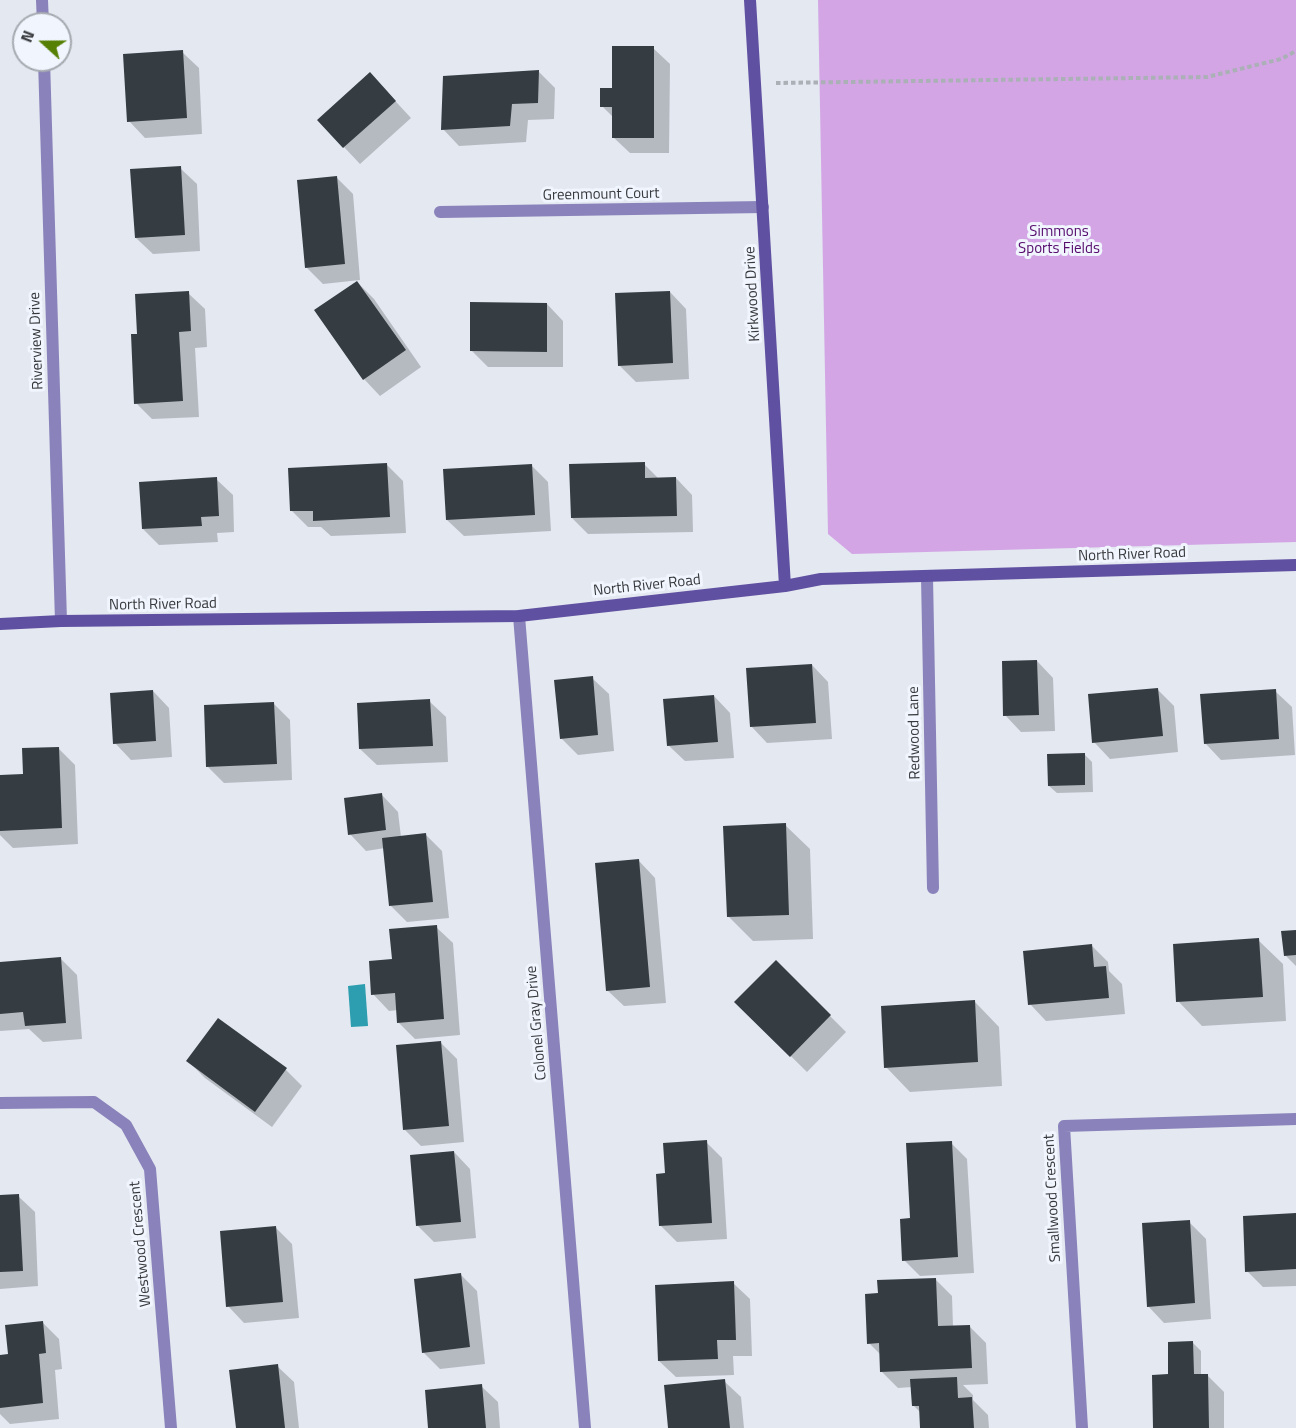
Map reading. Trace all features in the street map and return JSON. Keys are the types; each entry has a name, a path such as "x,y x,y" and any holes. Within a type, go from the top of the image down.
{"main road":[{"name":"Kirkwood Drive","path":"750,0 785,586"},
{"name":"North River Road","path":"0,624 60,621 519,616 785,586 821,579 1296,565"}],"street":[{"name":"Riverview Drive","path":"44,72 60,621"},
{"name":"Greenmount Court","path":"440,212 763,207"},
{"name":"Redwood Lane","path":"927,577 933,888"},
{"name":"Colonel Gray Drive","path":"519,616 585,1428"},
{"name":"Westwood Crescent","path":"0,1103 94,1102 126,1125 150,1169 171,1428"},
{"name":"Smallwood Crescent","path":"1082,1428 1064,1126 1296,1119"}],"path":[{"path":"755,84 1206,77 1281,59 1296,51"}],"green space":[{"name":"Simmons Sports Fields","path":"818,0 1296,0 1296,542 852,554 828,534"}],"water":[{"path":"365,984 368,1026 351,1027 348,986"}],"building":[{"path":"612,46 654,46 654,138 612,138 612,107 600,107 600,88 612,88"},
{"path":"183,50 187,118 127,122 123,54"},
{"path":"539,70 538,103 512,104 510,126 441,130 443,76"},
{"path":"370,72 396,101 343,148 317,120"},
{"path":"181,166 185,235 135,238 130,169"},
{"path":"337,176 345,264 305,268 297,180"},
{"path":"357,281 406,350 363,380 314,310"},
{"path":"189,291 191,331 179,332 183,401 134,404 131,334 137,334 135,294"},
{"path":"670,291 673,363 618,366 615,293"},
{"path":"470,302 547,303 547,352 470,351"},
{"path":"645,462 645,478 676,477 677,516 571,518 569,464"},
{"path":"387,463 390,517 313,521 313,511 290,511 288,468"},
{"path":"532,464 535,515 446,520 443,469"},
{"path":"217,477 219,516 201,517 202,526 142,529 139,482"},
{"path":"1037,660 1039,715 1003,716 1002,661"},
{"path":"812,664 816,723 750,727 746,668"},
{"path":"593,676 598,735 560,739 554,680"},
{"path":"1158,688 1163,736 1092,743 1088,694"},
{"path":"1276,689 1279,739 1204,744 1200,694"},
{"path":"153,690 156,741 113,744 110,693"},
{"path":"714,695 718,742 667,746 663,699"},
{"path":"430,699 433,746 359,749 357,703"},
{"path":"274,702 277,764 206,767 204,705"},
{"path":"59,747 62,828 0,831 0,775 23,774 22,748"},
{"path":"1085,753 1085,785 1048,786 1047,754"},
{"path":"382,793 386,830 348,835 344,798"},
{"path":"786,823 789,915 727,917 723,826"},
{"path":"426,833 433,902 389,906 382,838"},
{"path":"639,859 650,987 606,991 595,863"},
{"path":"437,925 444,1019 397,1023 395,993 371,995 369,961 392,959 389,929"},
{"path":"1296,930 1296,955 1284,956 1281,931"},
{"path":"1259,938 1263,997 1176,1002 1173,944"},
{"path":"1092,944 1094,967 1106,966 1109,998 1028,1005 1023,951"},
{"path":"61,957 66,1023 25,1026 23,1012 0,1014 0,962"},
{"path":"776,960 831,1015 790,1057 734,1002"},
{"path":"975,1000 978,1062 884,1068 881,1006"},
{"path":"218,1018 287,1068 255,1112 186,1061"},
{"path":"441,1041 449,1126 403,1130 396,1045"},
{"path":"707,1140 712,1223 659,1226 656,1174 665,1173 663,1143"},
{"path":"952,1141 958,1257 902,1261 900,1219 910,1218 906,1143"},
{"path":"454,1151 461,1222 416,1226 410,1155"},
{"path":"19,1194 23,1271 0,1272 0,1195"},
{"path":"1296,1213 1296,1269 1245,1272 1243,1216"},
{"path":"1190,1220 1195,1303 1147,1307 1142,1223"},
{"path":"276,1226 283,1302 226,1307 220,1231"},
{"path":"461,1273 470,1347 422,1353 414,1279"},
{"path":"936,1278 938,1326 970,1325 972,1368 880,1372 879,1343 867,1344 865,1294 878,1293 877,1280"},
{"path":"734,1281 736,1340 717,1340 718,1359 658,1361 655,1285"},
{"path":"43,1321 46,1353 39,1354 43,1403 0,1408 0,1355 8,1354 5,1325"},
{"path":"1193,1341 1194,1374 1208,1374 1209,1428 1153,1428 1152,1375 1168,1374 1168,1342"},
{"path":"278,1364 285,1428 236,1428 229,1370"},
{"path":"957,1377 958,1398 972,1397 974,1428 920,1428 919,1406 912,1406 910,1379"},
{"path":"725,1379 730,1428 668,1428 664,1385"},
{"path":"482,1384 486,1428 428,1428 425,1390"}]}
